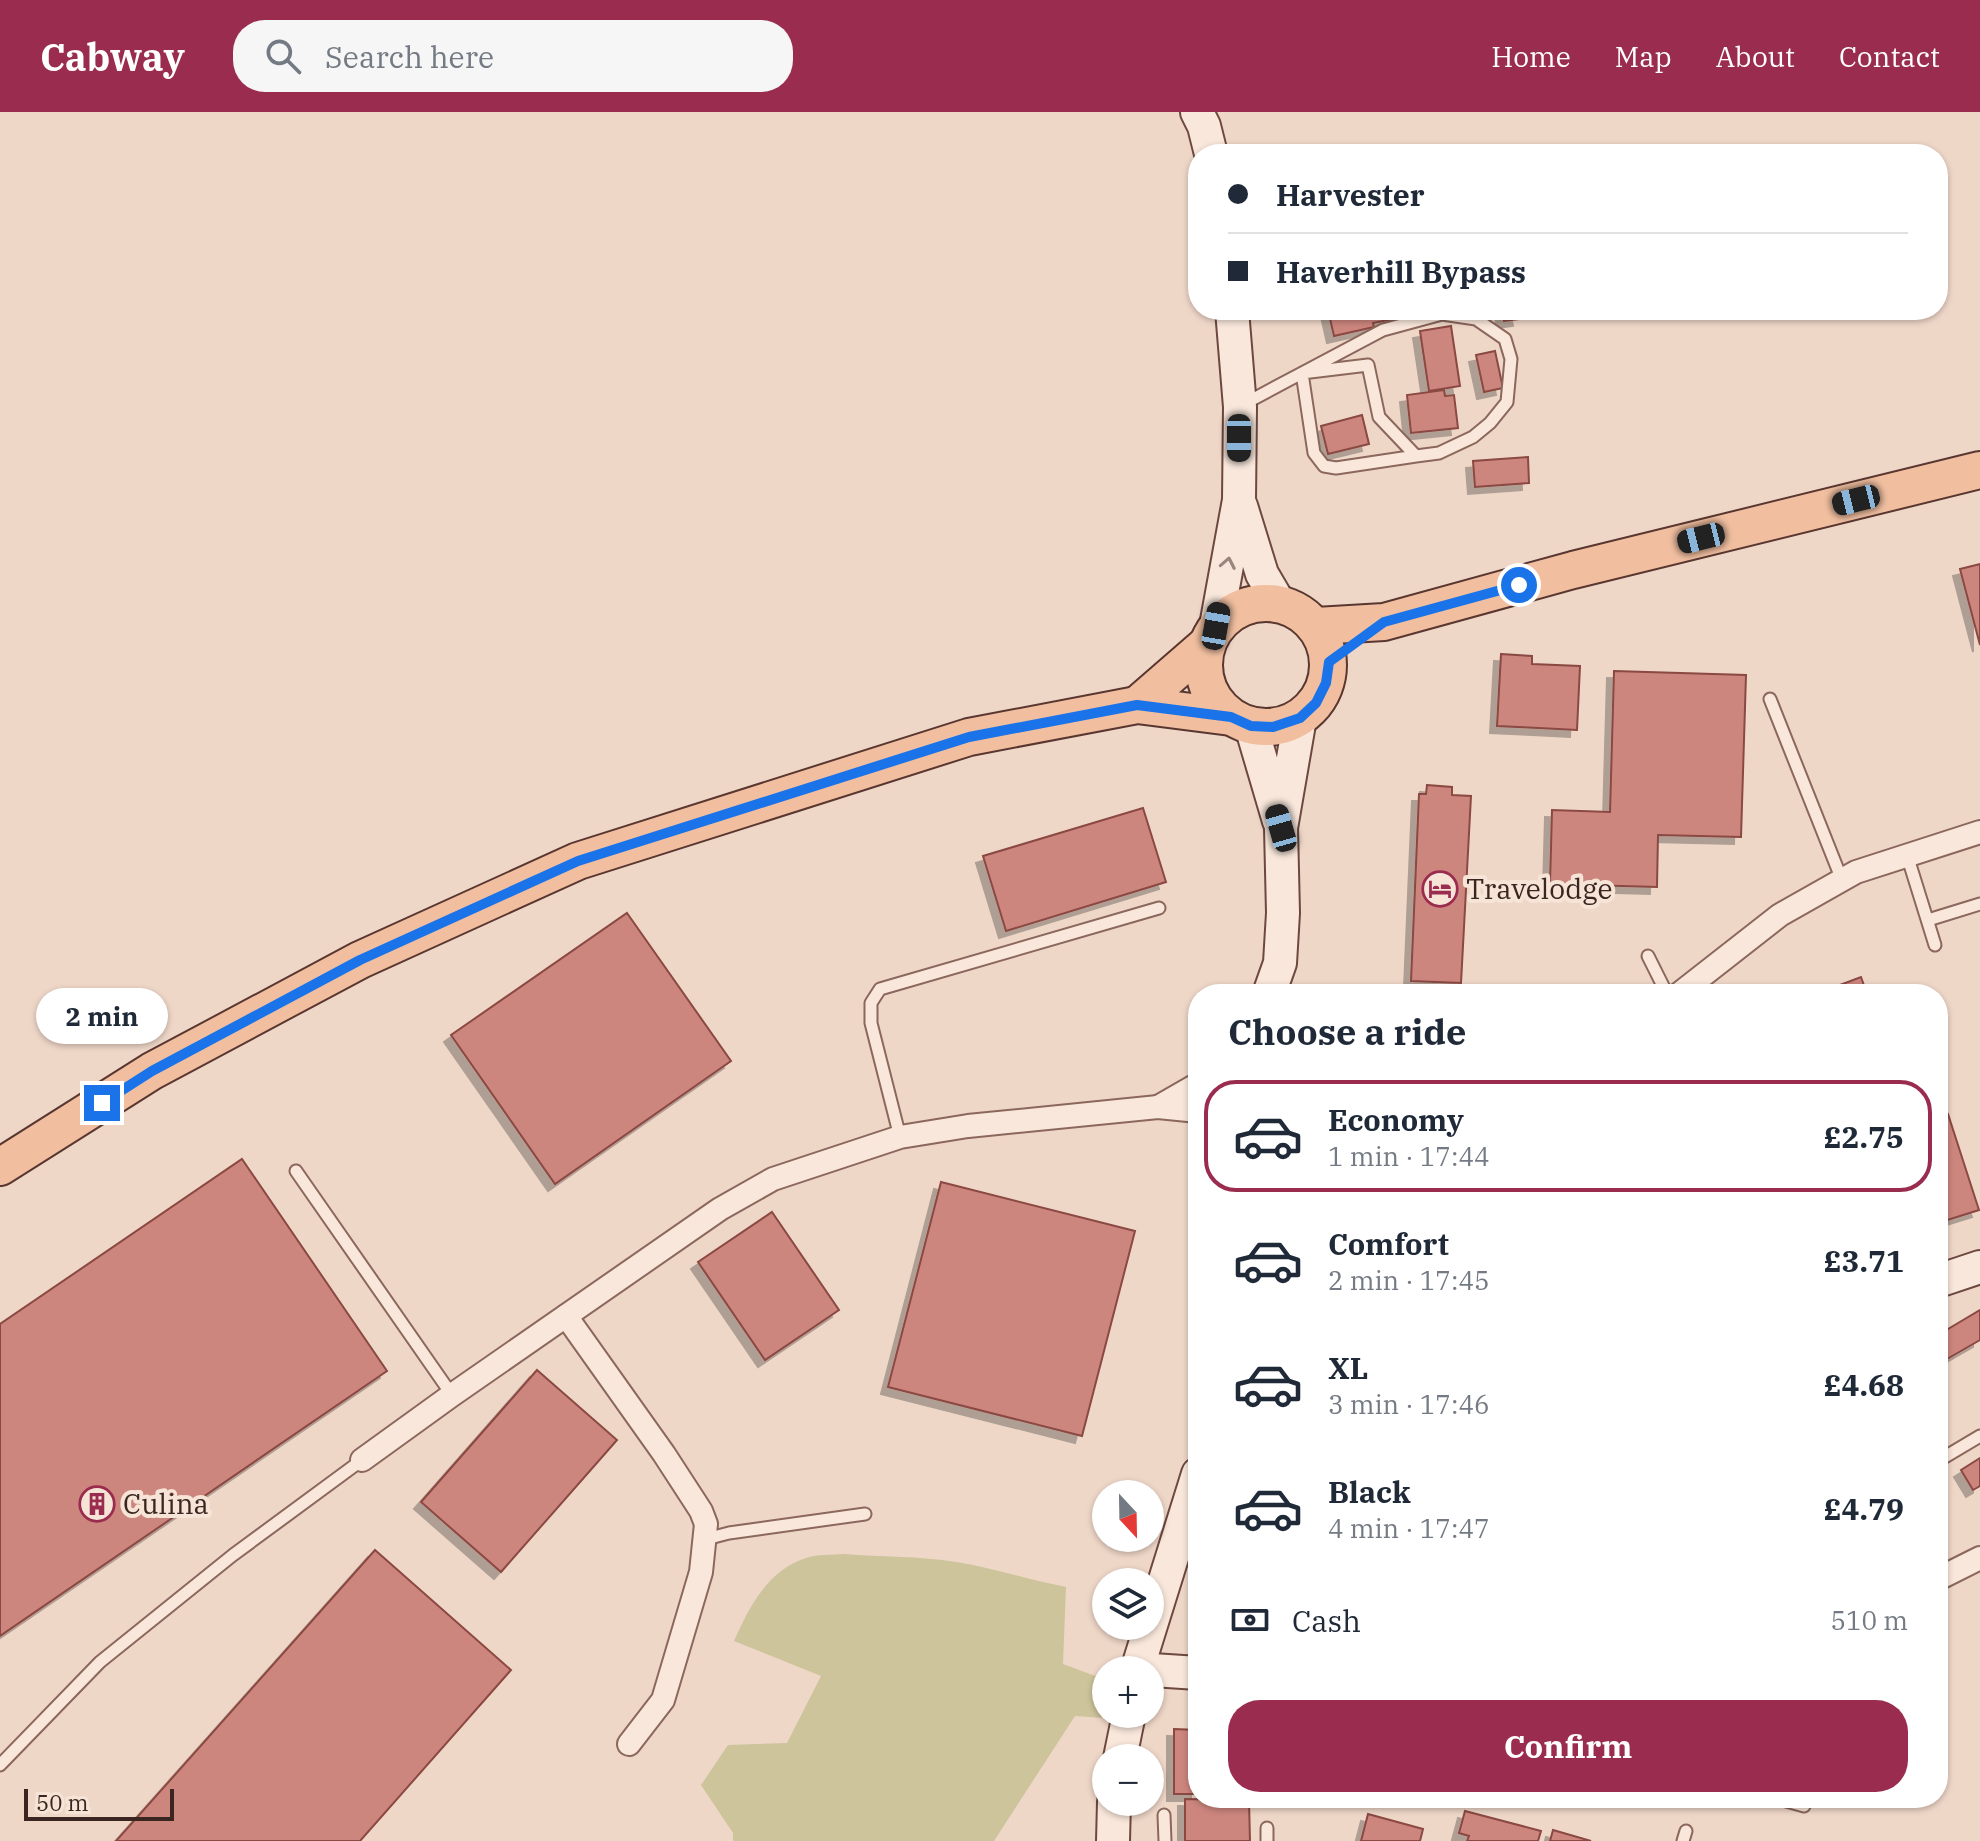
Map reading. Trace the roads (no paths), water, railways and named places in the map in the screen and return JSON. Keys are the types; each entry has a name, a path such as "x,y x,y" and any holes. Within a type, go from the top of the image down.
{"main road":[{"path":"1197,112 1208,144"},
{"path":"1233,320 1240,407 1239,500 1203,667 1207,688 1215,702 1241,722 1281,828"},
{"path":"1316,626 1384,622 1573,570 1980,470"},
{"path":"1239,500 1262,574 1279,603"},
{"path":"0,1167 152,1071 360,960 578,861 969,737 1137,705 1273,727 1300,718 1316,703 1326,683 1329,662 1324,640 1316,626 1299,611 1279,603 1257,602 1236,609 1137,705"},
{"path":"1329,662 1384,622"},
{"path":"1273,984 1280,963 1283,913 1281,828 1300,718"},
{"path":"1280,963 1285,984"},
{"path":"1948,1278 1980,1267"},
{"path":"1141,1656 1188,1506"},
{"path":"1164,1671 1188,1673"},
{"path":"1113,1841 1114,1816"}],"street":[{"path":"1692,984 1780,915 1856,872 1980,832"},
{"path":"1158,1107 1188,1090"},
{"path":"362,1460 720,1209 773,1179 900,1137 968,1126 1158,1107 1188,1110"},
{"path":"566,1316 664,1454 701,1511 706,1524 701,1572 663,1700 629,1744"},
{"path":"1948,1574 1980,1558"}],"lane":[{"path":"1240,407 1383,330 1420,320"},
{"path":"1302,373 1314,453 1324,466 1336,468 1439,453 1473,437 1490,423 1507,402 1511,359 1505,339 1477,320"},
{"path":"1302,373 1368,365 1379,417 1416,456"},
{"path":"1770,699 1842,880"},
{"path":"1907,855 1935,945"},
{"path":"1928,920 1980,904"},
{"path":"900,1137 871,1023 871,1003 880,989 1159,908"},
{"path":"1648,956 1662,984"},
{"path":"296,1171 452,1395"},
{"path":"1948,1455 1980,1436"},
{"path":"0,1765 100,1662 233,1555 362,1460"},
{"path":"706,1539 865,1514"},
{"path":"1164,1815 1165,1841"},
{"path":"1267,1828 1267,1841"}],"place":[{"name":"Travelodge","path":"1440,889"},
{"name":"Culina","path":"97,1504"}]}
